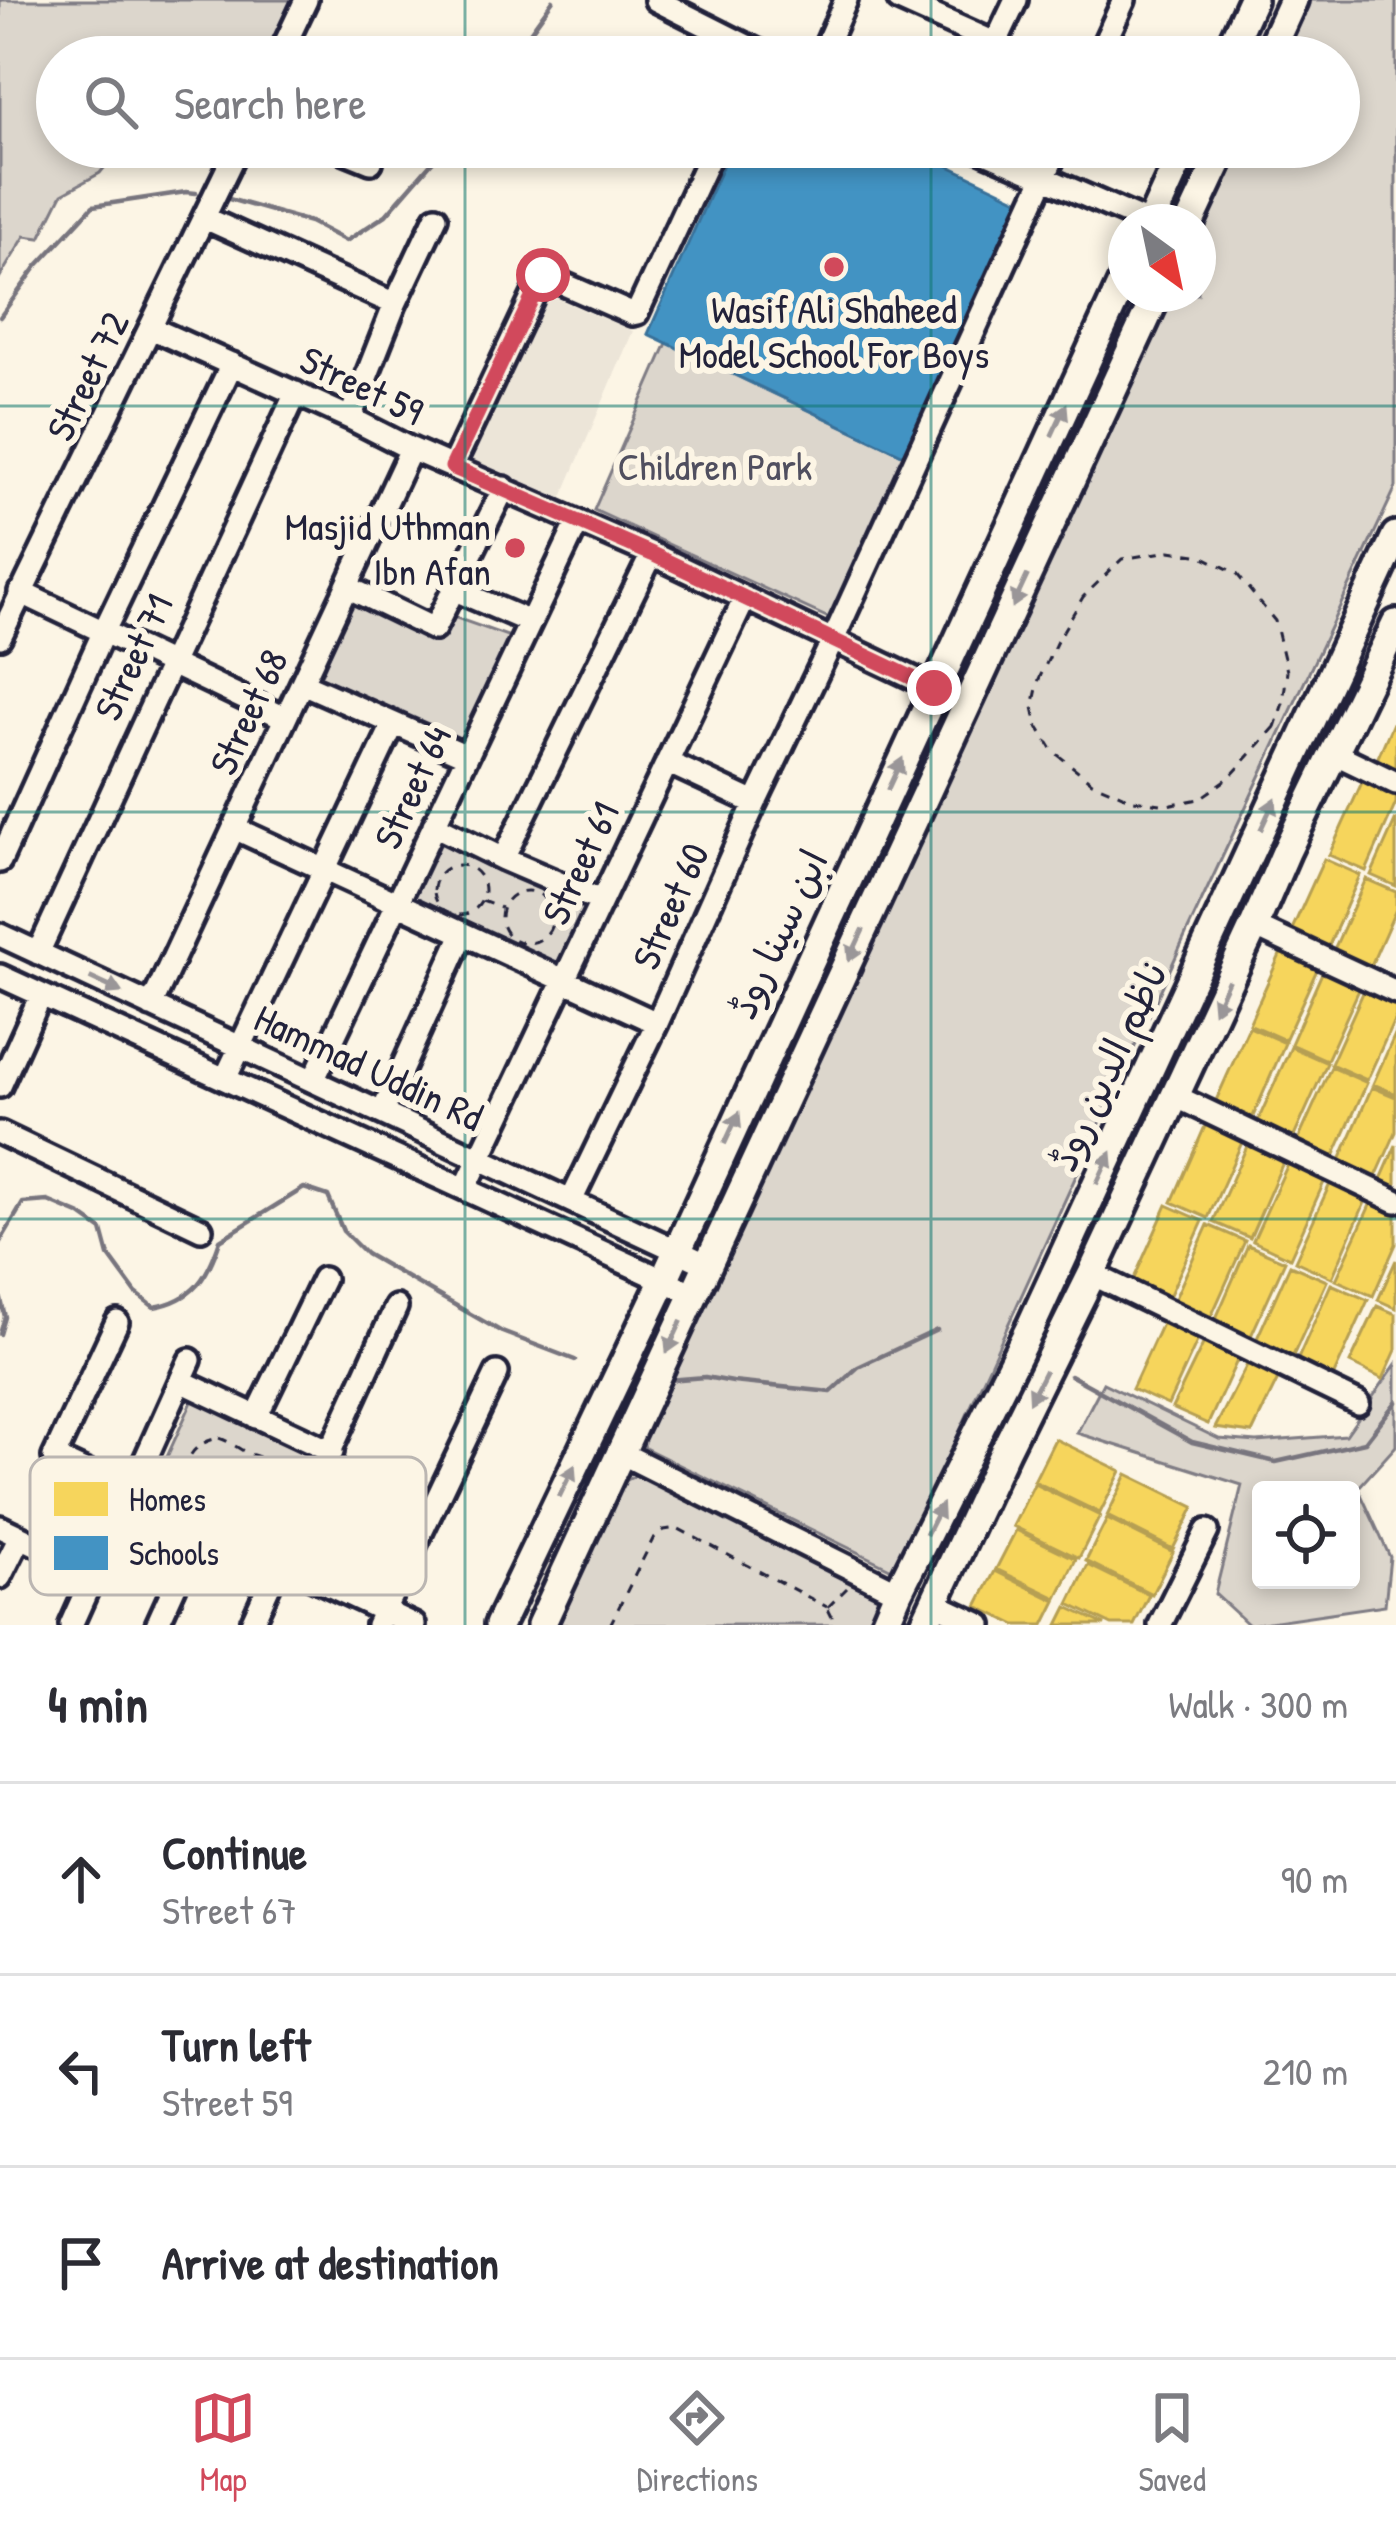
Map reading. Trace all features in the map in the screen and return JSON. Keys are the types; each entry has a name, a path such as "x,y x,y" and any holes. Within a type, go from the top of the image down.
{"main road":[{"path":"1236,36 1252,0"},
{"path":"1277,36 1293,0"},
{"path":"1157,204 1175,168"},
{"path":"1198,204 1215,168"},
{"name":"ابن سینا روڈ","path":"499,1625 664,1280 1109,312"},
{"name":"ابن سینا روڈ","path":"541,1625 1149,312"},
{"name":"ناظم الدین روڈ","path":"884,1625 1031,1326 1396,536"},
{"name":"ناظم الدین روڈ","path":"929,1614 1396,624"},
{"path":"1031,1326 1060,1339"},
{"path":"545,1526 579,1544"}],"street":[{"path":"289,36 305,0"},
{"path":"656,0 725,36"},
{"path":"830,36 846,0"},
{"path":"999,36 1016,0"},
{"path":"1108,36 1124,0"},
{"path":"907,2 967,36"},
{"name":"Street 72","path":"0,638 228,168"},
{"path":"452,467 543,275 637,313 704,168"},
{"path":"1021,168 1108,205"},
{"name":"Street 60","path":"571,1201 1049,168"},
{"path":"350,418 436,217"},
{"path":"205,218 395,304"},
{"name":"Street 59","path":"152,328 652,554 934,688"},
{"path":"0,861 232,364"},
{"name":"Street 71","path":"38,953 296,393"},
{"name":"Street 68","path":"151,1006 411,449"},
{"path":"346,587 434,629 504,488"},
{"name":"Street 64","path":"313,1081 577,524"},
{"path":"503,859 652,554"},
{"path":"453,589 530,622"},
{"path":"20,592 285,718"},
{"name":"Street 61","path":"465,1189 745,598"},
{"path":"302,682 467,756"},
{"path":"225,1079 393,725"},
{"path":"1336,754 1396,783"},
{"path":"667,762 755,802"},
{"path":"434,825 602,901"},
{"path":"234,828 657,1023"},
{"path":"1254,926 1396,992"},
{"path":"382,1113 464,934"},
{"name":"Hammad Uddin Rd","path":"0,935 708,1265"},
{"name":"Hammad Uddin Rd","path":"0,976 694,1294"},
{"path":"0,1085 41,995"},
{"path":"1175,1096 1396,1201"},
{"path":"0,1133 201,1229"},
{"path":"1092,1274 1358,1402"},
{"path":"256,1417 323,1279"},
{"path":"330,1457 396,1307"},
{"path":"54,1457 117,1322"},
{"path":"147,1457 185,1371 256,1417 332,1452"},
{"path":"426,1522 497,1373"},
{"path":"621,1453 898,1592"},
{"path":"1160,1625 1207,1531"},
{"path":"0,1577 10,1532"},
{"path":"71,1625 85,1595"},
{"path":"157,1625 171,1595"},
{"path":"251,1625 265,1595"},
{"path":"339,1595 380,1618 414,1625"},
{"path":"929,1614 982,1625"}],"path":[{"path":"1170,551 1202,556 1236,573 1275,621 1287,671 1275,727 1229,777 1199,799 1167,806 1134,800 1092,782 1053,751 1037,725 1033,707 1039,679 1083,597 1122,559 1170,551"},
{"path":"1275,727 1283,730"},
{"path":"466,865 483,883 482,901 463,915 448,913 436,902 436,878 449,867 466,865"},
{"path":"521,891 538,893 550,904 553,921 538,941 520,943 502,926 502,908 521,891"},
{"path":"482,901 502,908"},
{"path":"190,1457 205,1442 219,1438 259,1457"},
{"path":"610,1625 653,1539 676,1528 827,1607 831,1625"},
{"path":"827,1607 861,1574"}],"shaded area":[{"path":"534,289 633,331 560,502 461,461"}],"green space":[{"path":"0,0 291,0 274,36 36,36 36,168 104,168 62,194 40,238 25,236 0,277"},
{"path":"1301,0 1396,0 1396,487 896,1571 645,1448 641,1432 1158,312 1216,312 1216,204 1207,204 1224,168 1360,168 1360,36 1285,36"},
{"name":"Children Park","path":"667,343 904,455 831,619 594,510"},
{"path":"354,597 436,633 448,615 516,639 463,750 317,685"},
{"path":"441,831 595,905 561,976 407,903"},
{"path":"1396,1364 1396,1446 1360,1486 1360,1481 1252,1481 1252,1589 1360,1589 1360,1492 1390,1557 1385,1605 1249,1625 1215,1594 1242,1485 1077,1433 1103,1383 1219,1439 1257,1442 1346,1435"},
{"path":"195,1395 322,1452 320,1457 167,1457"},
{"path":"637,1475 874,1586 881,1595 872,1625 554,1625 619,1484"}],"building: Homes":[{"path":"1396,716 1396,773 1375,764"},
{"path":"1364,778 1396,792 1396,803 1366,871 1329,855"},
{"path":"1396,819 1396,886 1371,875"},
{"path":"1324,859 1360,875 1326,952 1289,936"},
{"path":"1366,879 1396,892 1396,909 1368,972 1331,956"},
{"path":"1284,946 1320,963 1285,1040 1249,1024"},
{"path":"1325,966 1362,983 1327,1060 1291,1044"},
{"path":"1366,986 1396,1000 1396,1016 1367,1080 1331,1064"},
{"path":"1249,1027 1285,1043 1251,1121 1214,1105"},
{"path":"1396,1032 1396,1094 1373,1084"},
{"path":"1291,1047 1327,1063 1292,1141 1256,1125"},
{"path":"1331,1067 1367,1083 1332,1161 1296,1145"},
{"path":"1372,1087 1396,1097 1396,1132 1374,1181 1338,1165"},
{"path":"1206,1124 1243,1140 1208,1218 1172,1202"},
{"path":"1248,1144 1284,1160 1250,1238 1213,1222"},
{"path":"1396,1145 1396,1191 1379,1184"},
{"path":"1288,1164 1325,1180 1290,1258 1253,1241"},
{"path":"1330,1184 1366,1200 1332,1278 1295,1261"},
{"path":"1371,1203 1396,1214 1396,1244 1373,1296 1336,1280"},
{"path":"1167,1205 1203,1221 1168,1299 1132,1283"},
{"path":"1208,1225 1245,1241 1210,1319 1173,1303"},
{"path":"1248,1245 1285,1261 1250,1338 1214,1323"},
{"path":"1396,1260 1396,1308 1378,1300"},
{"path":"1290,1265 1327,1281 1292,1358 1255,1343"},
{"path":"1331,1284 1368,1300 1333,1377 1297,1361"},
{"path":"1377,1306 1396,1314 1396,1350 1383,1379 1350,1363"},
{"path":"1165,1317 1200,1335 1168,1405 1132,1389"},
{"path":"1206,1338 1240,1354 1208,1424 1172,1408"},
{"path":"1249,1361 1280,1375 1252,1433 1215,1428"},
{"path":"1055,1439 1121,1471 1100,1513 1034,1481"},
{"path":"1127,1474 1194,1507 1173,1549 1107,1516"},
{"path":"1034,1484 1100,1516 1079,1558 1013,1526"},
{"path":"1107,1519 1173,1552 1152,1594 1086,1561"},
{"path":"1016,1530 1076,1559 1057,1598 996,1569"},
{"path":"1088,1565 1149,1595 1134,1625 1112,1625 1069,1604"},
{"path":"995,1571 1056,1601 1044,1625 1016,1625 977,1606"},
{"path":"1067,1607 1105,1625 1058,1625"}],"building: Schools":[{"name":"Wasif Ali Shaheed Model School For Boys","path":"722,168 953,168 1020,200 904,455 648,334"}],"waterway":[{"path":"527,36 553,0"},
{"path":"229,199 310,222 346,241 386,215 427,168"},
{"path":"0,317 37,266 93,206 196,193"},
{"path":"0,1242 23,1203 48,1201 102,1230 109,1256 136,1293 154,1307 180,1299 198,1285 220,1240 304,1188 328,1196 343,1231 366,1254 502,1332 575,1360"},
{"path":"0,1295 5,1317 0,1334"},
{"path":"668,1380 705,1377 831,1392 858,1367 937,1330"},
{"path":"1070,1375 1192,1442 1276,1462 1365,1442 1396,1402"}],"place":[{"name":"Wasif Ali Shaheed Model School For Boys","path":"834,267"},
{"name":"Masjid Uthman Ibn Afan","path":"515,548"}],"route":[{"path":"543,275 452,467 652,554 934,688"}]}
